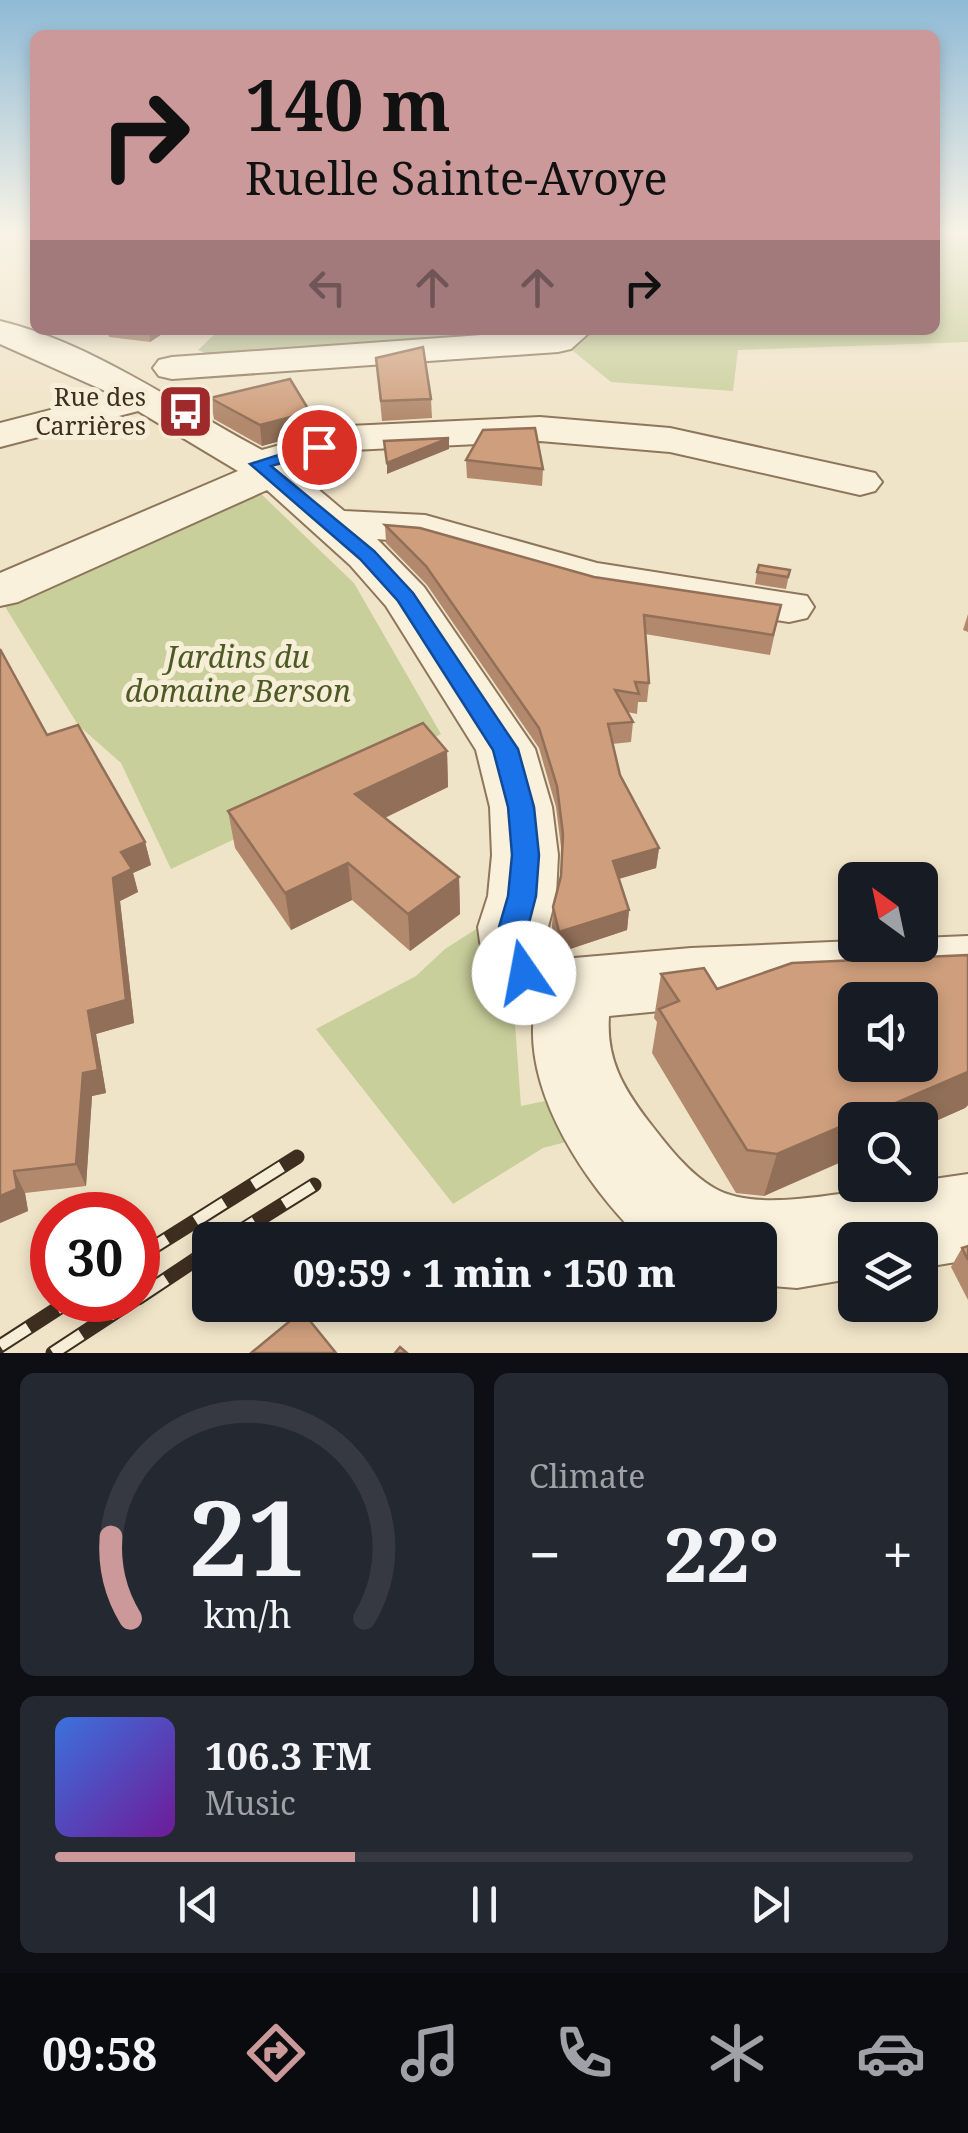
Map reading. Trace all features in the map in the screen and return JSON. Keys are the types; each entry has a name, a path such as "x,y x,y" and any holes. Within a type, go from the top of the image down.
{"street":[{"path":"0,313 30,328"},
{"path":"0,331 134,380 558,341 567,335"},
{"path":"43,335 134,380 186,426 265,468 367,555 406,598 505,749 521,807 526,855 514,927 524,973 558,988 968,965"},
{"path":"0,435 134,380 203,335"},
{"path":"0,590 265,468 349,438 540,429 670,440 860,482"},
{"path":"327,520 425,530 593,577 789,607"},
{"path":"558,988 571,1051 594,1113 630,1162 676,1213 693,1222"},
{"path":"777,1241 968,1217"}],"green space":[{"path":"940,296 968,296 968,342 738,350 733,391 611,382 556,337 940,335"},
{"path":"214,335 507,335 218,359 198,350"},
{"name":"Jardins du domaine Berson","path":"258,491 354,583 441,734 339,790 171,869 121,763 78,725 4,605"},
{"path":"481,926 511,969 521,1106 564,1097 585,1137 543,1148 453,1204 316,1029 416,976 445,949"}],"building":[{"path":"423,347 431,399 381,401 376,358"},
{"path":"290,379 310,412 260,425 210,398"},
{"path":"535,428 543,469 466,460 483,430"},
{"path":"449,438 387,463 384,441"},
{"path":"385,525 420,528 594,577 781,605 773,635 644,615 649,683 635,682 639,694 615,690 633,722 608,724 620,775 659,848 613,861 629,910 559,932 553,907 561,876 563,834 557,786 539,728 426,566"},
{"path":"759,565 790,570 788,577 757,572"},
{"path":"0,649 47,735 78,725 145,842 121,852 132,869 113,878 126,1000 88,1011 98,1070 83,1073 76,1164 14,1171 17,1189 0,1196"},
{"path":"423,723 447,751 355,794 459,877 408,914 348,863 285,893 228,811"},
{"path":"968,955 968,1072 898,1102 838,1102 838,1128 777,1154 747,1150 659,1009 679,1001 661,974 704,968 717,989 792,963 938,962 938,956"},
{"path":"289,1322 311,1322 336,1353 251,1353"}],"railway":[{"path":"160,1243 297,1157"},
{"path":"255,1222 314,1185"},
{"path":"160,1283 192,1262"},
{"path":"0,1346 37,1322"},
{"path":"53,1353 100,1322"}],"place":[{"name":"Rue des Carrières","path":"185,411"}],"route":[{"path":"319,447 258,464 367,555 406,598 505,749 521,807 526,855 514,927 524,973"}]}
